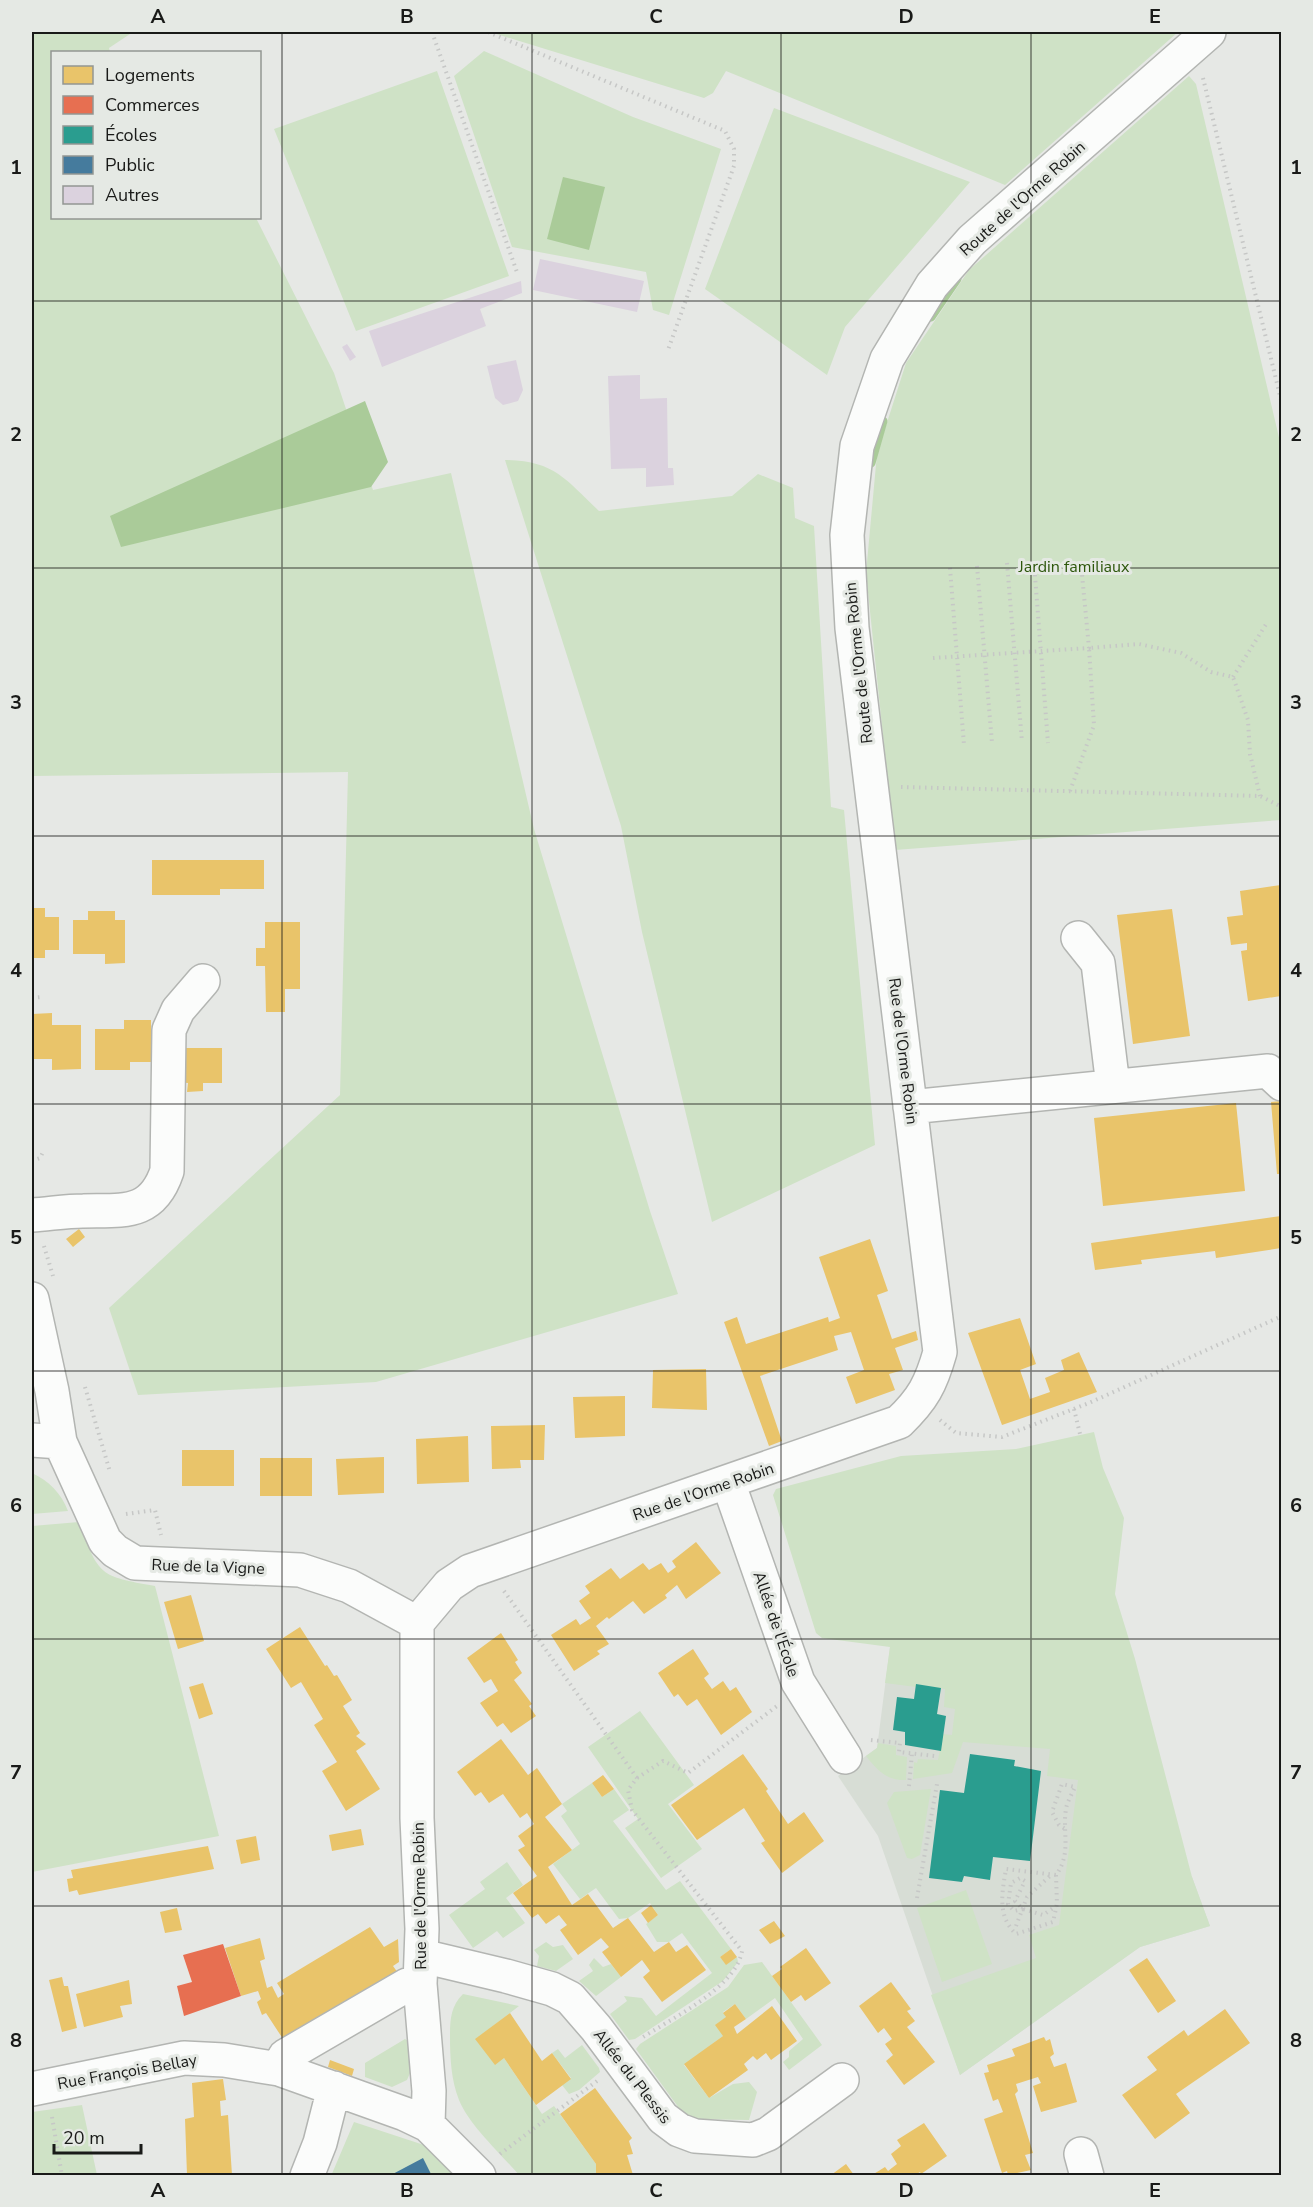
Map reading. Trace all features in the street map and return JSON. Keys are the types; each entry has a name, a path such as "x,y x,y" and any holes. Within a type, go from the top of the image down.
{"street":[{"name":"Route de l'Orme Robin","path":"875,823 852,628 847,535 857,446 887,359 932,285 972,240 1209,32"},
{"name":"Rue de l'Orme Robin","path":"428,2125 429,2091 421,1970 417,1818 417,1623 449,1585 470,1571 898,1422 919,1403 933,1379 940,1352 875,823"},
{"path":"1078,938 1098,963 1113,1086"},
{"path":"32,1215 122,1211 145,1204 161,1189 167,1171 169,1030 178,1010 203,981"},
{"path":"910,1107 1268,1071 1281,1084"},
{"name":"Rue de la Vigne","path":"43,1289 52,1391 46,1441 105,1541 115,1551 135,1563 300,1570 349,1586 417,1623"},
{"name":"Allée de l'École","path":"728,1482 801,1688 840,1748"},
{"path":"279,2069 285,2056 407,1985 421,1970"},
{"name":"Allée du Plessis","path":"421,1970 518,1979 552,1989 570,1998 622,2062 663,2118 679,2130 695,2136 753,2140 768,2134 842,2080"},
{"name":"Rue François Bellay","path":"39,2087 184,2058 224,2060 279,2069 428,2125"},
{"path":"307,2175 320,2143 333,2088"},
{"path":"428,2125 478,2174"}],"path":[{"path":"432,32 518,275"},
{"path":"488,32 725,131 734,149 734,166 668,350"},
{"path":"1201,66 1281,404"},
{"path":"1007,563 1022,742"},
{"path":"1034,563 1048,742"},
{"path":"1070,791 1094,724 1082,564"},
{"path":"977,566 992,743"},
{"path":"950,568 964,745"},
{"path":"1233,677 1268,621"},
{"path":"933,658 1139,644 1181,653 1211,672 1233,677"},
{"path":"1233,677 1248,720 1250,754 1260,796"},
{"path":"871,788 1260,796 1281,807"},
{"path":"32,998 41,997"},
{"path":"32,1161 40,1158 44,1150"},
{"path":"43,1289 44,1245"},
{"path":"919,1403 956,1433 1002,1437 1074,1409 1281,1316"},
{"path":"84,1381 114,1483"},
{"path":"1074,1409 1080,1434"},
{"path":"120,1506 124,1514 155,1510 168,1564"},
{"path":"486,1566 637,1778"},
{"path":"622,2062 630,2055 636,2041 725,1983 740,1963 742,1951 632,1810 628,1791 637,1778 663,1761 688,1773 801,1688"},
{"path":"840,1748 900,1743 899,1752 935,1756"},
{"path":"909,1786 912,1753"},
{"path":"917,1898 937,1784"},
{"path":"1016,1926 1027,1897 1054,1875 1064,1860 1067,1830 1066,1808 1075,1787 1062,1784 1052,1812 1059,1826 1067,1830"},
{"path":"1006,1869 1054,1875 1057,1904 1053,1922 1016,1934 1007,1925 1000,1901 1006,1869"},
{"path":"1023,1910 1015,1901 1025,1886 1025,1881 1020,1878 1011,1883 1008,1904 1014,1911 1023,1910 1043,1915 1057,1904"},
{"path":"39,2087 62,2175"},
{"path":"478,2174 583,2092"}],"shaded area":[{"path":"563,177 605,187 589,250 547,239"},
{"path":"365,401 388,462 371,487 121,547 110,516"},
{"path":"890,1647 1005,1661 1192,1877 1210,1926 1140,1947 960,2075 878,1836 838,1776 877,1748"}],"green space":[{"path":"32,32 133,32 109,48 110,51 51,51 51,219 257,219 334,373 373,490 451,473 534,829 650,1211 678,1294 376,1382 138,1395 109,1308 340,1095 348,772 32,776"},
{"path":"490,32 1178,32 1005,185 726,71 713,93 704,98"},
{"path":"484,51 633,117 721,149 669,315 653,310 646,272 512,247 454,76"},
{"path":"437,71 509,276 356,331 274,129"},
{"name":"Jardin familiaux","path":"1189,76 1196,84 1281,446 1281,820 895,850 866,573 877,454 906,363 969,270"},
{"path":"774,108 970,182 845,327 827,375 705,289"},
{"path":"505,460 522,461 548,468 568,481 599,511 732,496 758,474 793,488 795,518 814,526 831,807 844,810 875,1145 712,1222 642,932 621,826"},
{"path":"1094,1432 1103,1468 1124,1518 1115,1594 1135,1659 1192,1877 1210,1926 1140,1947 960,2075 931,1995 1036,1958 1029,1935 1059,1925 1078,1780 1047,1776 1050,1749 963,1742 952,1773 913,1779 914,1762 917,1763 918,1759 938,1760 943,1734 952,1735 955,1709 944,1707 945,1689 916,1684 916,1687 885,1683 890,1647 822,1638 816,1633 773,1495 776,1489 901,1456 1016,1449"},
{"path":"32,1473 54,1488 68,1511 32,1514"},
{"path":"79,1522 91,1553 104,1570 112,1576 155,1586 219,1836 32,1872 32,1526"},
{"path":"640,1711 694,1785 668,1804 702,1849 661,1878 625,1828 638,1819 588,1747"},
{"path":"878,1743 896,1746 896,1755 907,1757 906,1780 893,1779 883,1774 866,1756 877,1748"},
{"path":"592,1783 602,1797 614,1789 629,1810 613,1821 666,1890 680,1881 731,1949 720,1957 726,1964 737,1957 738,1962 723,1981 635,2039 629,2040 610,2014 627,2001 624,1996 642,1998 656,2016 712,1973 682,1933 669,1942 657,1942 646,1924 658,1915 650,1903 628,1918 619,1919 596,1888 580,1899 553,1864 580,1844 561,1816 567,1811 562,1804"},
{"path":"931,1789 920,1855 912,1859 907,1858 887,1803 894,1792"},
{"path":"507,1862 523,1885 506,1898 525,1923 503,1938 497,1931 473,1948 449,1915 485,1889 480,1882"},
{"path":"966,1890 992,1964 942,1982 917,1908"},
{"path":"546,1942 553,1947 563,1945 573,1959 556,1971 537,1966 539,1956 534,1950"},
{"path":"594,1958 603,1967 611,1964 621,1977 596,1996 579,1981 593,1971 589,1965"},
{"path":"762,1962 822,2045 789,2070 783,2062 789,2057 789,2051 803,2039 775,1998 746,2019 735,2004 723,2012 726,2017 723,2036 684,2065 709,2098 733,2084 749,2082 757,2092 749,2120 696,2119 684,2115 636,2049 640,2044 728,1987 744,1965"},
{"path":"463,1994 519,2006 476,2039 504,2058 542,2114 554,2106 596,2164 596,2175 519,2175 470,2119 456,2092 451,2060 451,2018 456,2003"},
{"path":"405,2039 411,2043 410,2073 407,2080 392,2087 365,2077 365,2063"},
{"path":"582,2045 600,2072 579,2090 569,2094 562,2085 571,2078 552,2053 558,2049 565,2058"},
{"path":"82,2105 97,2175 34,2175 32,2112"},
{"path":"354,2122 430,2147 463,2176 331,2176"}],"building: Logements":[{"path":"152,860 264,860 264,889 220,889 220,895 152,895"},
{"path":"1281,885 1281,996 1248,1001 1241,951 1247,950 1247,943 1231,945 1227,917 1243,915 1240,891"},
{"path":"32,908 45,908 45,917 59,917 59,950 45,950 45,958 32,958"},
{"path":"1172,909 1190,1036 1133,1044 1117,915"},
{"path":"88,911 115,911 115,920 125,920 125,963 105,964 105,954 73,954 73,920 88,920"},
{"path":"265,922 300,922 300,989 285,989 285,1012 266,1012 265,966 256,966 256,948 265,948"},
{"path":"52,1013 52,1025 81,1025 81,1069 52,1070 52,1059 32,1059 32,1014"},
{"path":"124,1020 151,1020 151,1062 130,1062 130,1070 95,1070 95,1029 124,1029"},
{"path":"173,1048 222,1048 222,1083 203,1083 203,1091 187,1092 188,1083 173,1082"},
{"path":"1281,1101 1281,1174 1277,1174 1271,1102"},
{"path":"1236,1103 1245,1191 1103,1206 1094,1118"},
{"path":"1281,1216 1281,1248 1216,1258 1215,1251 1141,1260 1142,1264 1095,1270 1091,1243"},
{"path":"79,1229 85,1237 73,1247 66,1239"},
{"path":"870,1239 888,1291 877,1295 892,1339 916,1331 918,1340 895,1348 903,1370 889,1374 895,1390 856,1404 846,1377 864,1370 851,1332 834,1336 838,1350 760,1376 782,1441 769,1446 724,1322 737,1317 746,1344 828,1317 829,1322 840,1318 819,1257"},
{"path":"1020,1318 1036,1364 1020,1370 1030,1399 1050,1392 1045,1378 1064,1370 1061,1360 1079,1352 1097,1392 1002,1425 968,1333"},
{"path":"706,1369 707,1410 652,1408 653,1370"},
{"path":"625,1396 625,1436 575,1438 573,1397"},
{"path":"545,1425 544,1460 520,1460 521,1468 492,1469 491,1426"},
{"path":"468,1436 469,1482 417,1484 416,1439"},
{"path":"182,1450 234,1450 234,1486 182,1486"},
{"path":"384,1457 384,1493 338,1495 336,1459"},
{"path":"260,1458 312,1458 312,1496 260,1496"},
{"path":"696,1542 721,1573 686,1599 677,1585 665,1595 667,1598 644,1614 633,1601 609,1619 607,1617 596,1626 609,1644 597,1651 600,1654 574,1671 551,1635 576,1619 580,1625 591,1618 579,1601 590,1593 585,1586 611,1568 620,1579 643,1563 649,1570 661,1563 668,1573 676,1567 672,1561"},
{"path":"191,1595 204,1641 178,1649 164,1602"},
{"path":"300,1627 325,1666 327,1665 334,1676 337,1675 352,1700 343,1706 360,1733 356,1736 366,1744 356,1751 380,1789 346,1811 322,1771 337,1762 314,1725 323,1719 301,1682 291,1688 266,1649"},
{"path":"501,1633 518,1660 515,1662 522,1673 514,1680 532,1704 529,1706 536,1716 511,1733 503,1723 497,1727 480,1703 498,1691 491,1679 484,1683 467,1658"},
{"path":"693,1649 709,1674 704,1678 712,1689 723,1681 730,1691 736,1687 752,1712 721,1735 697,1699 687,1706 678,1694 674,1697 658,1673"},
{"path":"203,1683 213,1714 199,1719 189,1687"},
{"path":"501,1739 528,1775 537,1768 562,1804 545,1817 572,1850 548,1867 572,1905 588,1894 613,1928 628,1918 654,1952 669,1942 676,1952 687,1945 706,1970 662,2002 643,1977 650,1971 642,1960 621,1977 602,1952 609,1947 601,1938 578,1955 560,1930 567,1925 559,1915 546,1924 538,1914 532,1918 513,1893 537,1876 518,1850 525,1846 518,1836 534,1824 527,1813 520,1818 503,1794 489,1803 481,1792 475,1796 457,1772"},
{"path":"743,1754 768,1789 766,1791 788,1824 804,1812 824,1841 782,1873 761,1843 765,1841 744,1808 697,1840 671,1805"},
{"path":"603,1775 614,1789 602,1797 592,1783"},
{"path":"361,1829 364,1845 332,1851 329,1835"},
{"path":"256,1836 260,1860 241,1864 236,1840"},
{"path":"208,1846 214,1869 79,1895 77,1890 69,1892 67,1879 73,1878 71,1870"},
{"path":"651,1905 658,1915 648,1923 641,1913"},
{"path":"177,1908 182,1930 165,1933 160,1912"},
{"path":"774,1921 785,1936 770,1944 759,1930"},
{"path":"370,1927 384,1947 398,1939 399,1962 393,1966 398,1973 283,2039 266,2013 262,2015 257,2002 261,1999 258,1991 241,1996 225,1948 260,1938 265,1959 260,1961 267,1988 272,1986 278,1998 284,1994 277,1983"},
{"path":"806,1948 831,1983 805,2001 801,1995 791,2002 772,1976 782,1969 780,1967"},
{"path":"731,1949 737,1957 726,1965 720,1957"},
{"path":"1147,1958 1176,2001 1158,2013 1129,1970"},
{"path":"62,1977 64,1986 68,1986 77,2028 62,2032 49,1980"},
{"path":"129,1980 132,2004 120,2006 123,2017 84,2027 76,1994"},
{"path":"891,1982 911,2009 907,2011 915,2021 907,2027 935,2062 904,2085 886,2061 893,2055 885,2044 892,2039 884,2028 878,2033 859,2006"},
{"path":"735,2004 746,2019 734,2027 737,2034 772,2006 797,2041 771,2060 766,2053 757,2060 753,2056 744,2064 748,2070 709,2098 684,2064 723,2036 715,2025 726,2017 723,2013"},
{"path":"1225,2009 1250,2043 1176,2094 1190,2113 1155,2139 1122,2095 1157,2070 1147,2057 1184,2030 1188,2036"},
{"path":"510,2013 542,2061 552,2053 571,2079 536,2105 504,2058 495,2065 475,2039"},
{"path":"1044,2037 1046,2041 1050,2039 1054,2054 1050,2057 1054,2067 1066,2063 1077,2102 1041,2112 1033,2086 1041,2083 1038,2077 1016,2084 1018,2091 1015,2094 1033,2153 1025,2155 1031,2170 1008,2175 1007,2171 1002,2173 984,2119 1003,2112 998,2099 993,2101 984,2073 989,2072 987,2065 1015,2056 1012,2049"},
{"path":"330,2060 354,2069 352,2076 328,2067"},
{"path":"223,2079 226,2100 220,2101 221,2116 228,2115 232,2175 187,2175 185,2119 194,2117 192,2083"},
{"path":"595,2088 632,2138 629,2141 633,2154 627,2155 633,2175 596,2175 596,2164 560,2114"},
{"path":"924,2123 947,2156 921,2174 920,2172 915,2175 872,2175 885,2167 888,2171 897,2164 891,2154 901,2146 897,2140"},
{"path":"846,2164 854,2175 831,2175"}],"building: Commerces":[{"path":"223,1944 241,1996 184,2016 177,1986 192,1982 183,1955"}],"building: Écoles":[{"path":"916,1684 941,1688 937,1714 946,1716 941,1751 905,1745 905,1732 893,1730 897,1697 914,1699"},
{"path":"970,1754 1015,1760 1014,1766 1041,1771 1030,1861 993,1857 990,1880 964,1876 962,1882 929,1878 940,1790 964,1793"}],"building: Public":[{"path":"423,2158 432,2176 389,2176"}],"building: Autres":[{"path":"540,259 644,281 637,312 533,290"},
{"path":"521,281 522,293 480,309 486,326 382,367 369,331"},
{"path":"347,344 356,357 350,361 342,347"},
{"path":"516,360 523,390 518,401 503,405 495,398 487,366"},
{"path":"640,375 640,399 667,398 668,468 673,468 674,485 646,487 646,468 611,469 608,376"}],"waterway":[{"path":"931,317 957,279"},
{"path":"871,463 883,421"}]}
